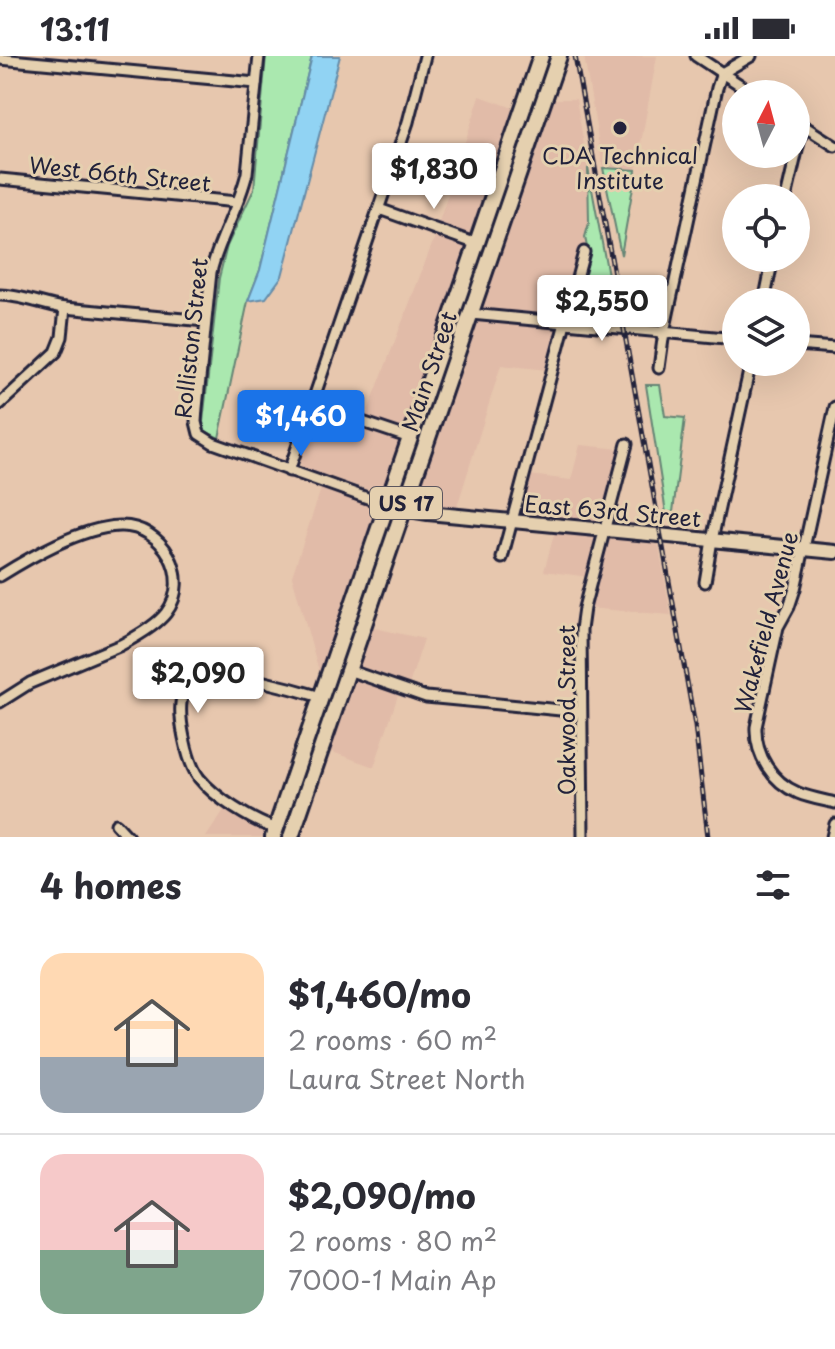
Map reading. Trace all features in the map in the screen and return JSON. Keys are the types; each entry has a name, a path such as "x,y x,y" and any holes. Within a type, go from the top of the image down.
{"main road":[{"name":"Main Street","path":"276,834 541,56"},
{"name":"Main Street","path":"291,837 559,56"},
{"path":"471,314 467,302 483,252 493,199"}],"street":[{"path":"0,59 256,83 259,56"},
{"path":"387,505 289,471 408,122 425,56"},
{"path":"696,56 733,80"},
{"path":"659,368 664,332 717,88 722,73 751,56"},
{"name":"Rolliston Street","path":"256,83 244,187 214,256 211,272 196,422 199,434 213,443 289,471"},
{"path":"526,102 542,108"},
{"path":"810,130 835,146"},
{"name":"West 66th Street","path":"0,179 237,202"},
{"path":"379,209 477,244"},
{"path":"502,558 584,252"},
{"path":"0,295 65,308 205,321"},
{"path":"0,404 56,352 62,337 65,308"},
{"path":"471,314 722,338"},
{"path":"810,346 835,348"},
{"path":"705,582 748,376"},
{"path":"312,405 410,438"},
{"name":"Wakefield Avenue","path":"835,407 804,549 789,607 778,627 756,727 765,763 779,781 795,792 835,803"},
{"name":"Oakwood Street","path":"583,837 581,630 627,444"},
{"name":"East 63rd Street","path":"387,505 403,510 835,552"},
{"path":"0,576 53,545 111,527 135,527 154,537 167,550 176,573 174,596 164,616 121,645 30,683 0,702"},
{"path":"348,670 426,697 581,712"},
{"path":"276,834 228,802 196,774 183,733 182,695 193,681 212,674 321,697"},
{"path":"116,824 128,837"},
{"path":"832,837 835,824"}],"shaded area":[{"name":"CDA Technical Institute","path":"584,56 657,56 636,170 603,168"},
{"path":"480,96 516,109 475,229 464,234 438,225"},
{"path":"551,99 576,99 588,168 589,223 585,237 586,258 574,317 577,319 573,328 560,327 548,370 501,365 456,510 423,505 418,502 416,493"},
{"path":"436,234 463,245 467,253 408,426 391,427 365,419"},
{"path":"317,413 387,434 397,441 400,447 385,493 302,467 299,460 313,416"},
{"path":"580,445 630,450 609,525 519,516 529,475 571,480"},
{"path":"321,489 370,505 376,515 321,678 292,576"},
{"path":"555,531 658,541 671,615 588,608 596,578 544,571"},
{"path":"370,627 424,639 408,688 401,686 374,767 327,750"},
{"path":"226,807 265,830 265,837 206,837"}],"green space":[{"path":"266,56 312,56 260,270 248,301 219,438 205,431 203,422 219,278 227,246 254,189"},
{"path":"588,168 617,323 577,319 572,314 586,258"},
{"path":"603,168 636,170 621,255"},
{"path":"646,385 660,385 665,416 685,418 673,512 666,513"}],"water":[{"path":"312,56 340,56 282,276 266,298 248,301 260,270"}],"railway":[{"path":"575,56 695,726 708,837"}],"place":[{"name":"CDA Technical Institute","path":"620,128"}]}
